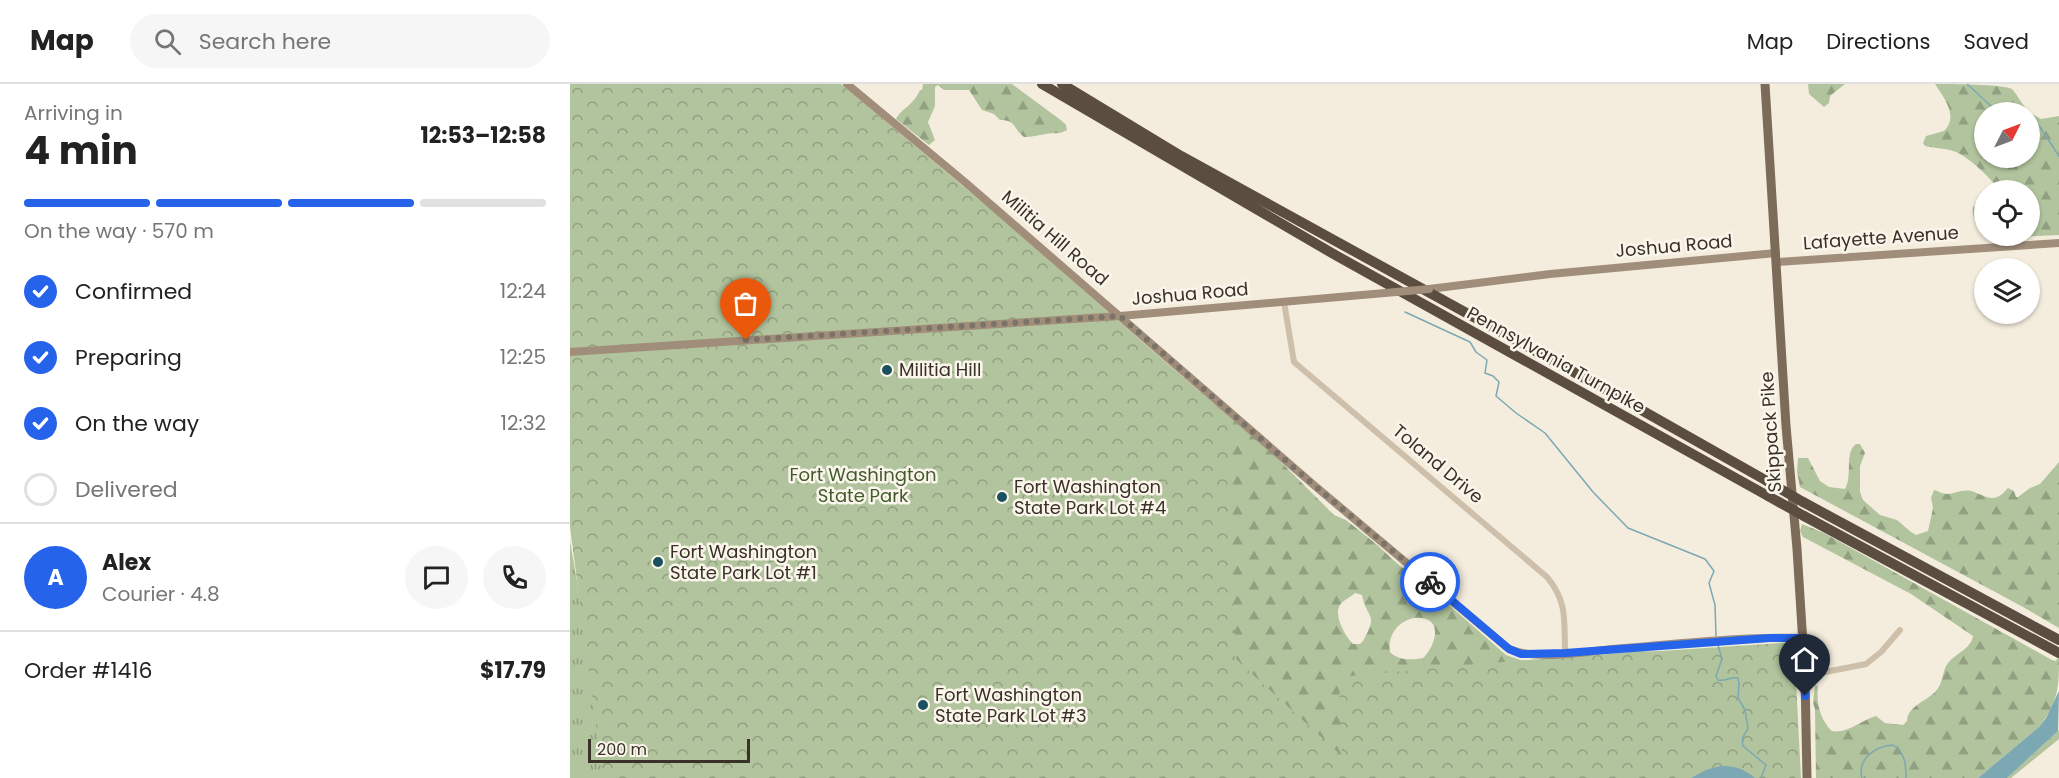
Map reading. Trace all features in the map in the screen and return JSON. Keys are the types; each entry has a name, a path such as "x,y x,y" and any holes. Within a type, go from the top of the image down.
{"highway":[{"name":"Pennsylvania Turnpike","path":"1042,84 1336,256 1804,516 2056,645"},
{"name":"Pennsylvania Turnpike","path":"1062,84 1181,156 1590,381 2056,645"}],"main road":[{"name":"Militia Hill Road","path":"847,84 966,183 1306,478 1509,649 1521,654 1565,653 1720,641 1802,638"},
{"name":"Skippack Pike","path":"1765,84 1786,426 1805,676 1808,778"},
{"name":"Lafayette Avenue","path":"1776,257 2059,243"},
{"name":"Joshua Road","path":"570,352 1120,316 1429,289 1550,274 1776,257"}],"street":[{"name":"Toland Drive","path":"1284,302 1294,362 1548,577 1557,588 1563,601 1565,653"},
{"path":"1805,676 1866,664 1881,652 1900,630"}],"green space":[{"name":"Fort Washington State Park","path":"570,84 841,84 994,212 1227,416 1235,658 1342,756 1339,677 1513,661 1794,642 1801,778 603,778 570,527"},
{"path":"923,84 1012,84 1062,121 1067,130 1024,137 1012,123 1000,120 994,114 982,110 969,90 944,90 938,85 935,87 935,106 928,122 935,140 929,145 896,119 922,90"},
{"path":"1808,84 1845,84 1830,96 1829,103 1824,107 1809,94"},
{"path":"1935,84 1987,85 2012,89 2022,102 1974,102 1974,165 1959,153 1925,146 1923,143 1926,136 1944,131 1948,125 1950,113"},
{"path":"2059,116 2059,235 2040,236 2040,180 1990,179 1978,168 2040,168 2040,118"},
{"path":"1144,344 1273,454 1334,515 1346,520 1375,543 1506,655 1526,662 1639,651 1666,652 1371,778 685,353","holes":["1355,593 1362,595 1371,620 1368,632 1360,644 1353,644 1350,641 1341,626 1338,615 1341,604","1423,618 1434,625 1432,645 1423,658 1397,657 1390,652 1392,635 1403,622"]},
{"path":"1856,444 1860,444 1865,453 1860,466 1860,492 1863,500 1880,515 1897,520 1916,535 1928,531 1933,508 1931,498 1934,490 1944,494 1971,491 1994,498 2008,488 2018,497 2040,484 2059,462 2059,628 1800,487 1797,472 1798,458 1808,458 1820,481 1829,487 1845,489 1850,453"},
{"path":"1802,524 1824,533 2052,660 2056,661 2059,655 2059,676 2054,701 2039,727 1978,778 1816,778 1813,703 1815,685 1818,686 1818,704 1822,716 1832,731 1849,729 1876,716 1885,723 1903,725 1910,712 1938,688 1948,663 1966,648 1973,636 1911,594 1803,537 1800,531"},
{"path":"570,541 587,639 604,778 570,778"},
{"path":"2059,730 2059,739 2011,778 2007,778"}],"water":[{"path":"2059,691 2058,731 2007,778 1978,778 2039,727"},
{"path":"1720,766 1739,768 1755,778 1691,778"}],"waterway":[{"path":"1967,84 1986,102"},
{"path":"2040,127 2059,156"},
{"path":"1405,312 1470,342 1476,352 1487,360 1485,373 1493,376 1499,382 1496,396 1545,433 1593,492 1628,528 1705,559 1714,571 1709,583 1715,605 1716,636"},
{"path":"1718,645 1722,659 1716,676 1718,680 1738,678 1738,698 1745,710 1748,729 1744,735 1743,746 1766,765 1761,778"},
{"path":"1862,778 1861,771 1865,759 1874,751 1893,745 1904,759 1906,778"}],"way so far":[{"path":"746,340 1120,316 1315,486 1430,582"}],"place":[{"name":"Militia Hill","path":"887,370"},
{"name":"Fort Washington State Park Lot #4","path":"1002,497"},
{"name":"Fort Washington State Park Lot #1","path":"658,562"},
{"name":"Fort Washington State Park Lot #3","path":"923,705"}],"route":[{"path":"1430,582 1509,649 1521,654 1565,653 1698,642 1802,638 1805,696"}]}
